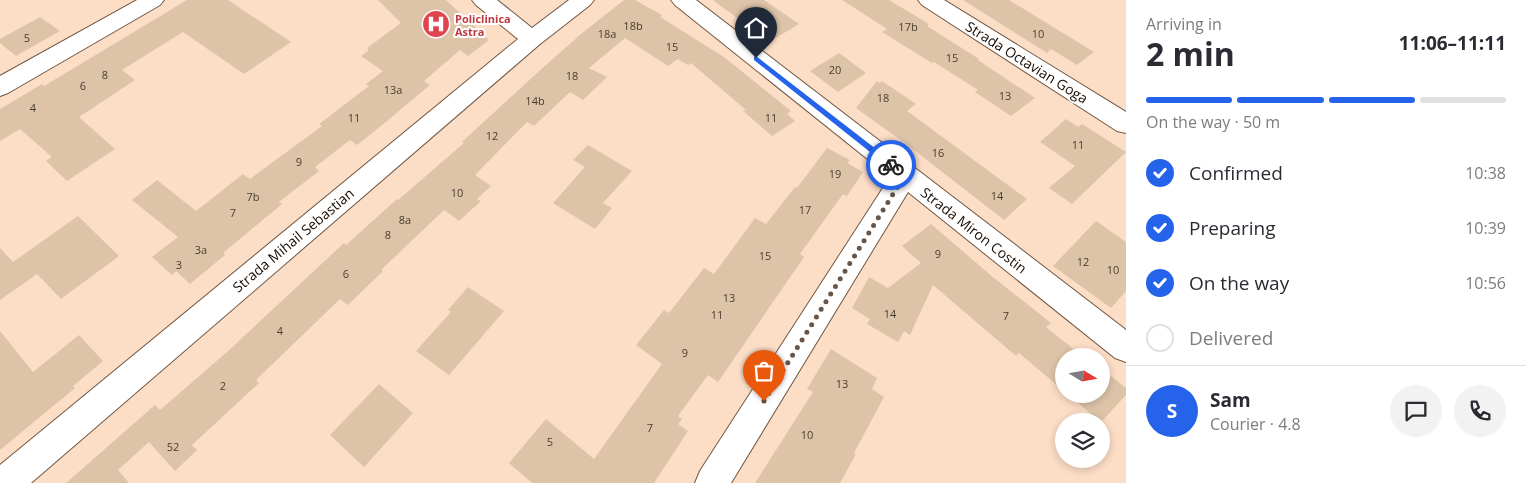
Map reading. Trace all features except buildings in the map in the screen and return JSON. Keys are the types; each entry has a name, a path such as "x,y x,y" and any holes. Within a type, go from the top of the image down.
{"street":[{"path":"0,87 154,0"},
{"path":"483,0 532,39"},
{"name":"Strada Mihail Sebastian","path":"5,483 532,39 584,0"},
{"name":"Strada Miron Costin","path":"682,0 1126,348"},
{"name":"Strada Octavian Goga","path":"929,0 1126,124"},
{"path":"712,483 905,175"}],"way so far":[{"path":"764,401 905,175 891,165"}],"place":[{"name":"Policlinica Astra","path":"436,24"}],"route":[{"path":"756,58 891,165"}]}
